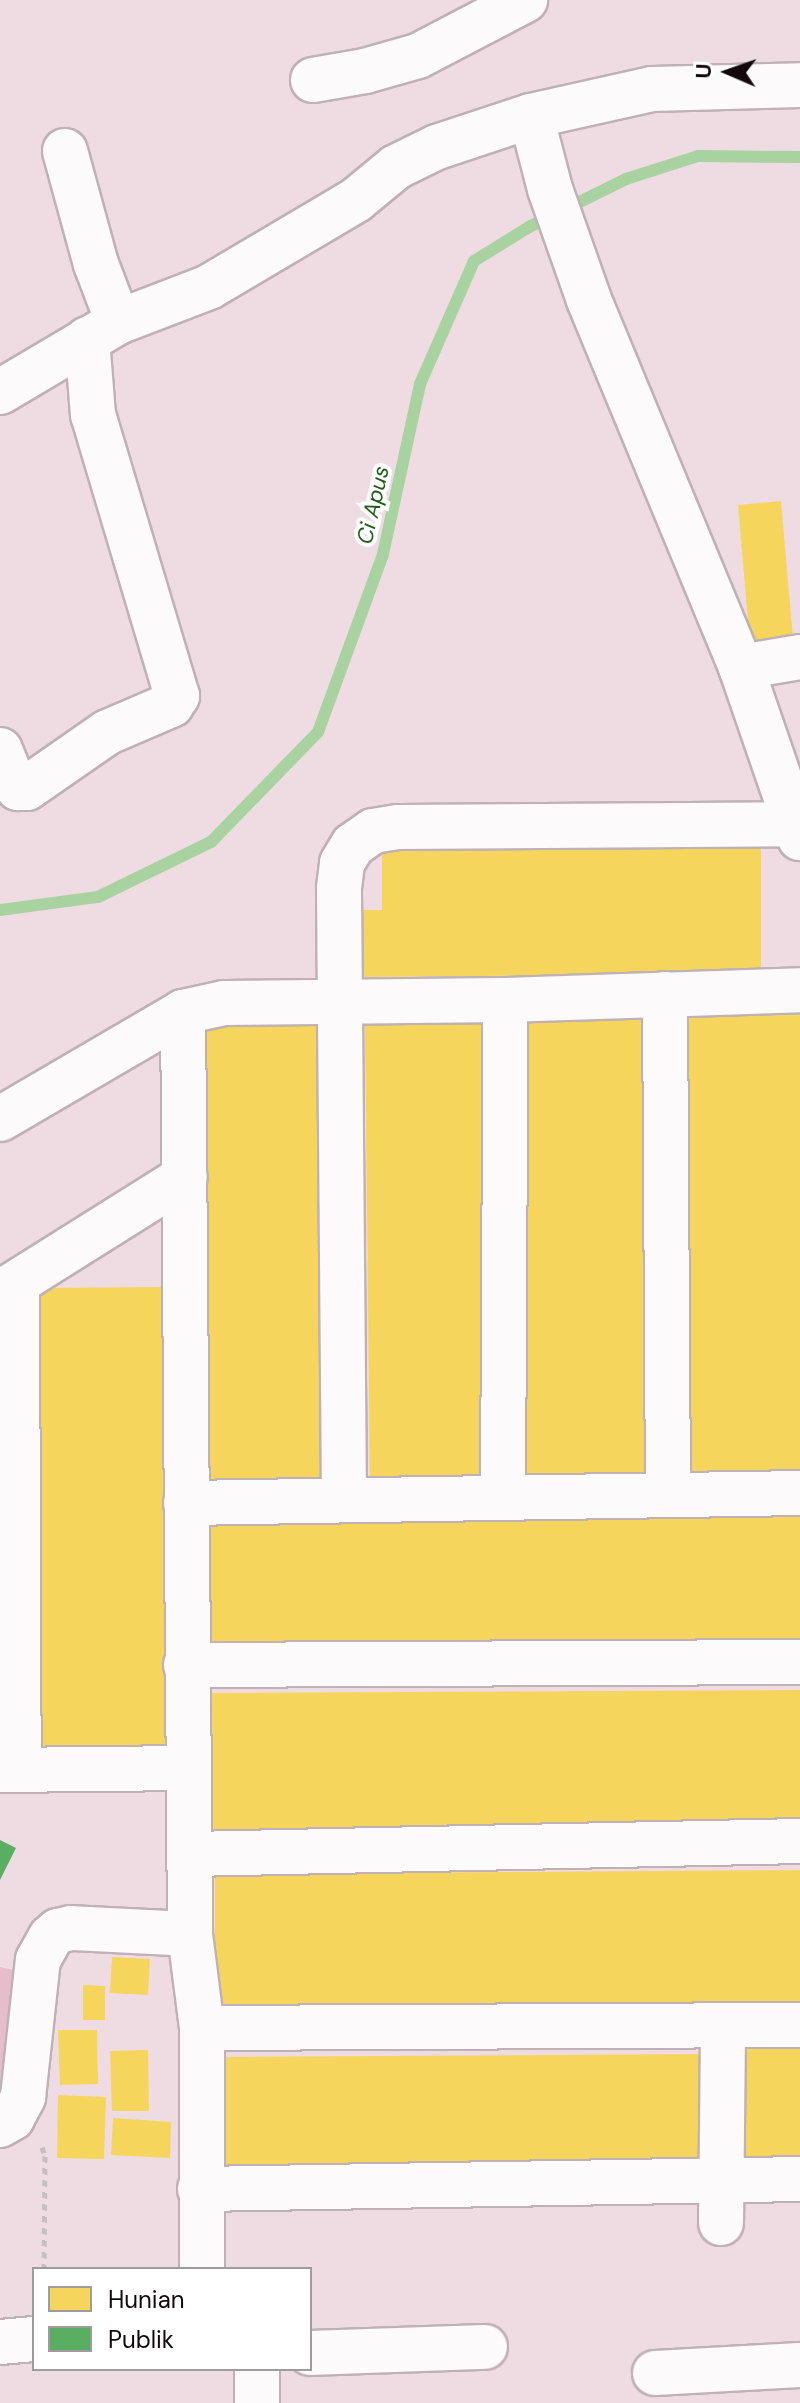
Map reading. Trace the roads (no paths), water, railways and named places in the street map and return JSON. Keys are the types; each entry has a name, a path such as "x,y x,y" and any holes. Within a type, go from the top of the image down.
{"street":[{"path":"313,80 365,71 418,56 525,0"},
{"path":"0,392 102,330 209,287 356,200 409,160 437,147 531,116 652,89 800,85"},
{"path":"344,1500 338,1003 342,863 353,845 373,831 398,827 798,831 741,667 589,300 550,189 531,116"},
{"path":"0,750 13,782 22,789 27,788 108,732 171,705 177,696 93,415 102,330 96,264 65,151"},
{"path":"741,667 800,657"},
{"path":"0,1119 183,1012 224,1003 506,1000 800,990"},
{"path":"665,994 668,1495"},
{"path":"503,1496 506,1000"},
{"path":"183,1012 190,1934 202,2028 202,2267"},
{"path":"185,1177 8,1288 10,1770 188,1768"},
{"path":"186,1503 800,1493"},
{"path":"186,1665 800,1662"},
{"path":"191,1854 800,1841"},
{"path":"12,2111 38,1960 51,1937 58,1931 71,1928 190,1934"},
{"path":"202,2028 800,2025"},
{"path":"721,2223 723,2027"},
{"path":"200,2189 800,2179"},
{"path":"0,2342 32,2339"},
{"path":"312,2353 485,2347"},
{"path":"655,2373 800,2365"},
{"path":"257,2371 257,2403"}],"waterway":[{"name":"Ci Apus","path":"0,910 98,897 211,842 318,732 383,554 420,384 474,261 529,227 626,179 698,156 800,157"}]}
